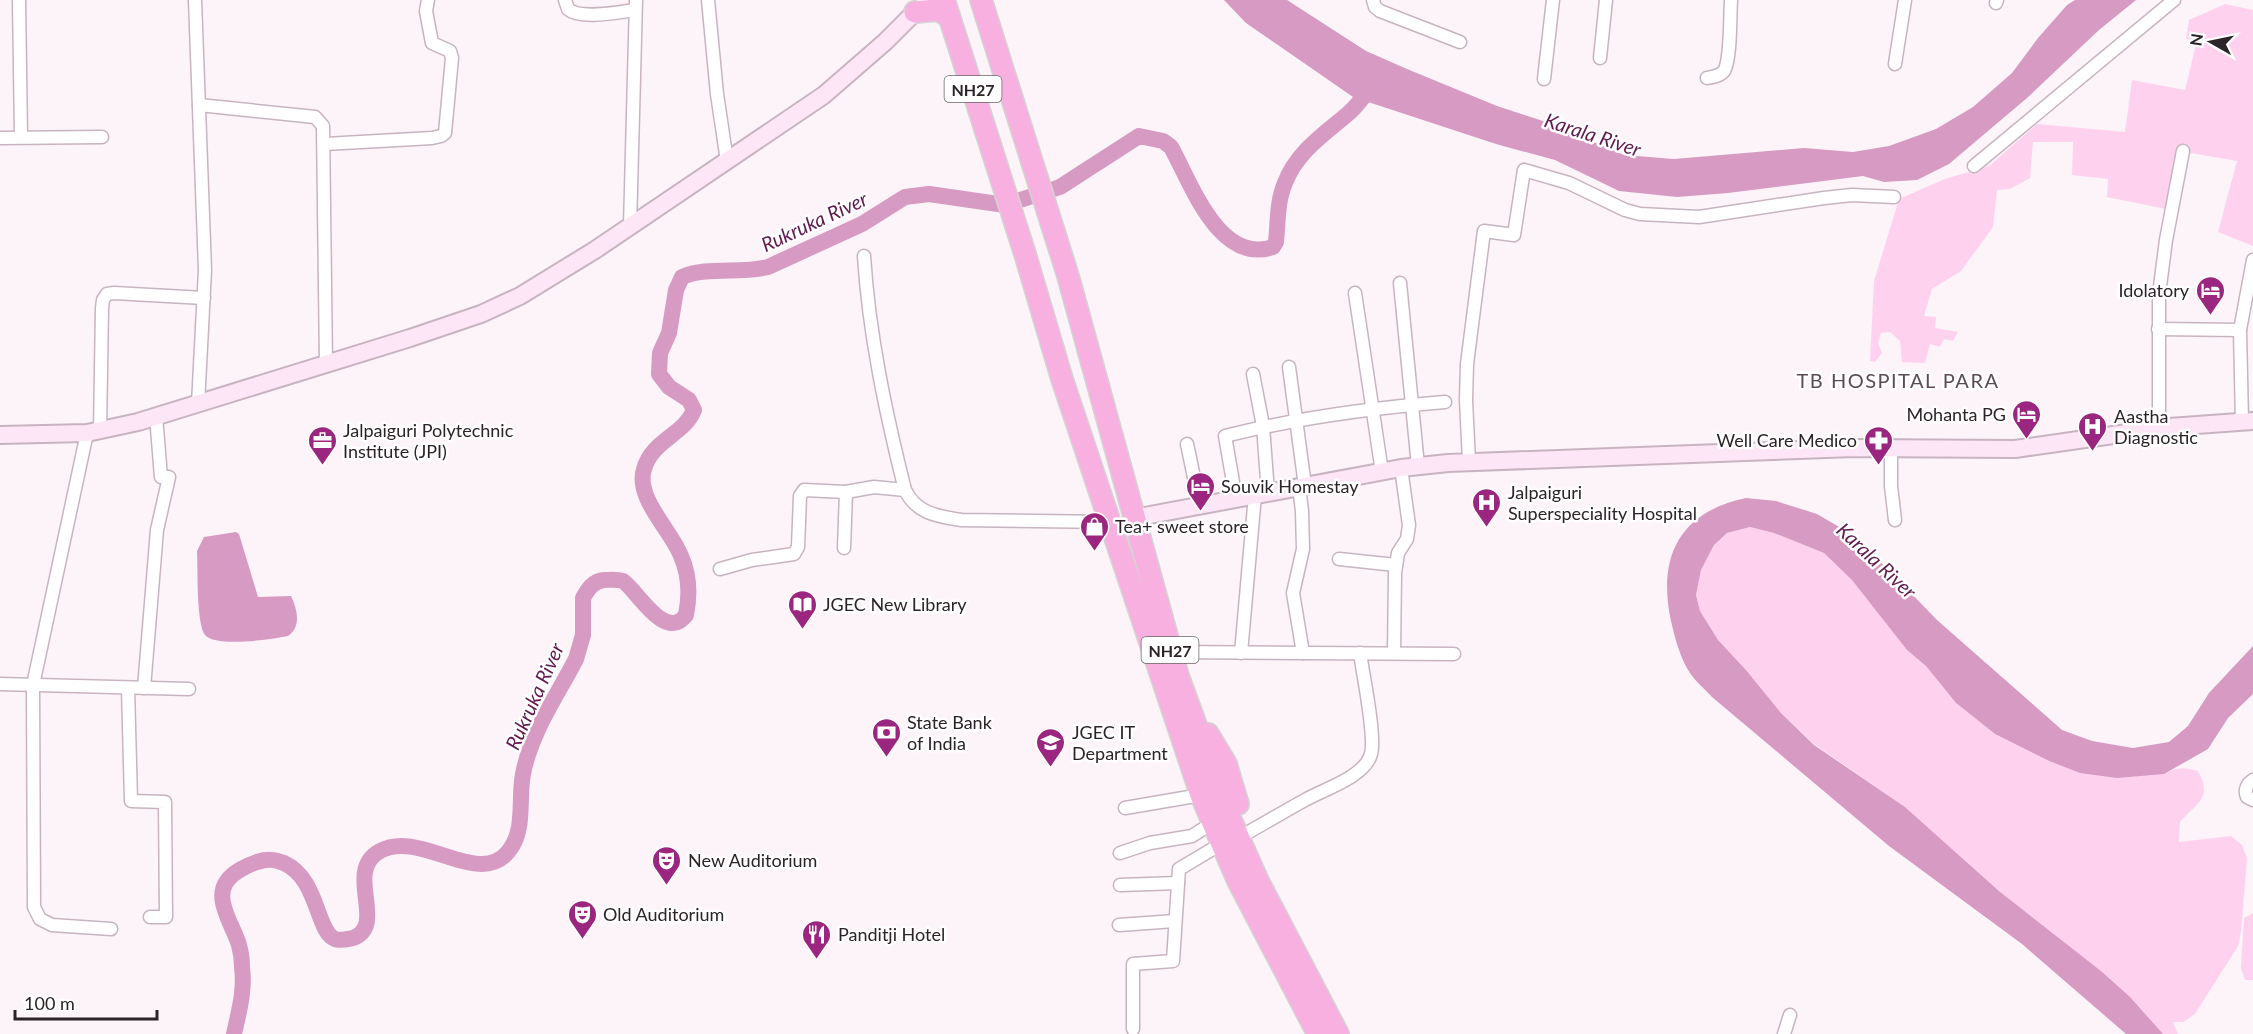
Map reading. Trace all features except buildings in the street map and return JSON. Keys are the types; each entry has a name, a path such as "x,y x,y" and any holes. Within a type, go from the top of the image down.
{"highway":[{"name":"NH27","path":"981,0 1059,245 1170,652 1201,795 1238,881 1318,1034"},
{"path":"917,6 938,10 947,8"},
{"name":"NH27","path":"947,8 1062,379 1129,581 1182,714 1252,868 1338,1034"},
{"path":"1110,522 1134,518"},
{"name":"NH27","path":"1182,714 1212,739 1226,764 1252,868"}],"street":[{"path":"19,0 21,136"},
{"path":"195,0 205,270 198,404"},
{"path":"325,144 432,138 445,133 452,58 450,51 436,46 429,38 426,11 428,0"},
{"path":"708,0 717,94 728,161"},
{"path":"0,435 94,432 156,416 326,365 481,314 520,296 630,227 824,95 885,42 917,6 932,0"},
{"path":"1373,0 1375,7 1380,11 1460,42"},
{"path":"1544,79 1553,0"},
{"path":"1600,58 1606,0"},
{"path":"1707,78 1720,74 1726,63 1731,0"},
{"path":"1895,64 1905,0"},
{"path":"1974,166 2088,69 2174,0"},
{"path":"563,1 574,14 600,14 635,5 630,227"},
{"path":"199,105 315,117 323,126 326,365"},
{"path":"0,138 102,137"},
{"path":"2159,428 2159,294 2183,151"},
{"path":"1469,462 1467,364 1484,231 1514,235 1524,170 1569,183 1633,213 1640,214 1699,217 1852,195 1894,197"},
{"path":"864,256 890,432 905,490 914,506 941,517 961,520 1110,522"},
{"path":"1134,518 1410,467 1469,462 1891,448 2015,449 2159,428 2248,421 2240,330 2253,260"},
{"path":"1394,653 1396,565 1398,554 1409,533 1412,404 1400,284"},
{"path":"111,929 52,925 40,919 35,912 33,685 94,432 103,300 107,294 114,293 204,298"},
{"path":"1355,293 1382,472"},
{"path":"2158,329 2240,330"},
{"path":"1289,367 1297,420 1302,487 1303,549 1293,593 1303,653"},
{"path":"1241,653 1262,494 1263,426 1253,374"},
{"path":"1236,499 1225,436 1263,426 1372,408 1445,402"},
{"path":"144,688 157,530 169,477 160,477 156,416"},
{"path":"1187,444 1200,506"},
{"path":"1891,448 1895,520"},
{"path":"720,569 752,560 794,554 798,547 801,493 804,490 846,492 874,488 905,490"},
{"path":"843,548 846,492"},
{"path":"1339,559 1396,565"},
{"path":"1170,652 1454,654"},
{"path":"1245,834 1337,785 1367,764 1371,756 1372,740 1360,653"},
{"path":"0,684 189,688"},
{"path":"128,688 131,801 165,802 166,917 150,917"},
{"path":"2253,780 2247,785 2246,791 2247,797 2253,800"},
{"path":"1125,808 1201,795"},
{"path":"1120,853 1150,843 1192,836 1212,823"},
{"path":"1133,1029 1133,964 1173,961 1179,869 1221,844"},
{"path":"1120,885 1178,883"},
{"path":"1119,926 1175,921"},
{"path":"1784,1034 1790,1015"}],"shaded area":[{"path":"2225,4 2253,10 2253,246 2218,232 2237,161 2185,152 2171,210 2107,197 2108,179 2072,175 2073,142 2033,142 2030,178 2010,189 1997,190 1993,227 1961,271 1932,289 1924,316 1936,317 1935,328 1958,332 1953,341 1944,339 1940,347 1930,344 1925,363 1902,362 1900,341 1890,332 1881,333 1878,343 1882,353 1875,362 1870,361 1874,281 1899,199 1945,179 1989,166 2037,124 2125,132 2132,80 2185,90 2197,40 2186,39 2189,20"},
{"path":"1750,527 1774,533 1824,553 1852,579 1907,650 1926,666 1956,703 1995,734 2049,761 2080,773 2164,774 2180,768 2198,771 2204,788 2203,794 2197,805 2180,822 2179,842 2231,836 2242,845 2247,858 2238,946 2195,1014 2183,1022 2173,1022 2178,1034 2163,1034 2101,971 1999,891 1905,807 1814,744 1781,713 1718,640 1700,611 1696,595 1701,570 1714,545 1727,533"},
{"path":"2253,913 2253,980 2245,980 2241,968 2244,918"}],"water":[{"path":"1224,0 1287,0 1366,51 1497,106 1549,123 1624,155 1674,159 1804,148 1853,152 1889,146 1936,129 1973,107 2012,73 2038,38 2067,5 2075,0 2136,0 2099,30 2027,98 1949,164 1917,180 1884,182 1863,176 1677,197 1619,191 1555,160 1496,144 1353,97 1246,23"},
{"name":"Karala River","path":"1746,498 1776,501 1817,514 1846,531 1868,549 1937,620 2062,730 2092,741 2133,748 2169,742 2188,726 2209,693 2253,646 2253,694 2228,718 2208,749 2164,774 2117,778 2080,773 2049,761 1995,734 1956,703 1926,666 1907,650 1852,580 1824,553 1774,533 1750,527 1727,533 1714,545 1701,570 1696,595 1700,611 1718,640 1781,713 1814,745 1905,807 1999,891 2101,971 2130,997 2163,1034 2126,1034 2022,944 1889,846 1712,697 1692,676 1676,641 1671,621 1667,598 1671,557 1678,540 1704,514"},
{"path":"236,532 239,534 258,597 291,596 297,622 288,636 232,642 211,639 202,629 197,551 204,537"}],"waterway":[{"name":"Rukruka River","path":"234,1034 241,1001 243,976 239,945 222,896 223,888 233,875 261,861 274,860 284,863 295,871 311,892 329,934 335,939 342,940 353,938 363,931 367,922 365,871 370,860 380,851 396,846 413,847 465,862 481,864 496,861 514,844 519,825 523,774 527,759 538,729 576,659 583,635 583,598 589,589 600,581 623,581 660,619 669,623 678,622 686,615 688,585 684,563 649,502 643,480 648,459 661,444 683,426 694,410 689,400 669,387 659,374 660,353 669,333 676,290 682,277 702,272 768,267 862,224 905,197 929,194 1005,205 1060,187 1139,136 1163,141 1171,147 1198,199 1222,233 1237,244 1254,249 1273,247 1276,242 1280,197 1290,172 1305,152 1353,109 1373,84"}],"place":[{"name":"Idolatory","path":"2210,316"},
{"name":"Mohanta PG","path":"2027,440"},
{"name":"Aastha Diagnostic","path":"2093,452"},
{"name":"Jalpaiguri Polytechnic Institute (JPI)","path":"322,466"},
{"name":"Well Care Medico","path":"1878,466"},
{"name":"Souvik Homestay","path":"1200,512"},
{"name":"Jalpaiguri Superspeciality Hospital","path":"1487,528"},
{"name":"Tea+ sweet store","path":"1094,552"},
{"name":"JGEC New Library","path":"802,630"},
{"name":"State Bank of India","path":"886,758"},
{"name":"JGEC IT Department","path":"1051,768"},
{"name":"New Auditorium","path":"667,886"},
{"name":"Old Auditorium","path":"582,940"},
{"name":"Panditji Hotel","path":"817,960"}],"district":[{"name":"TB HOSPITAL PARA","path":"1898,380"}]}
